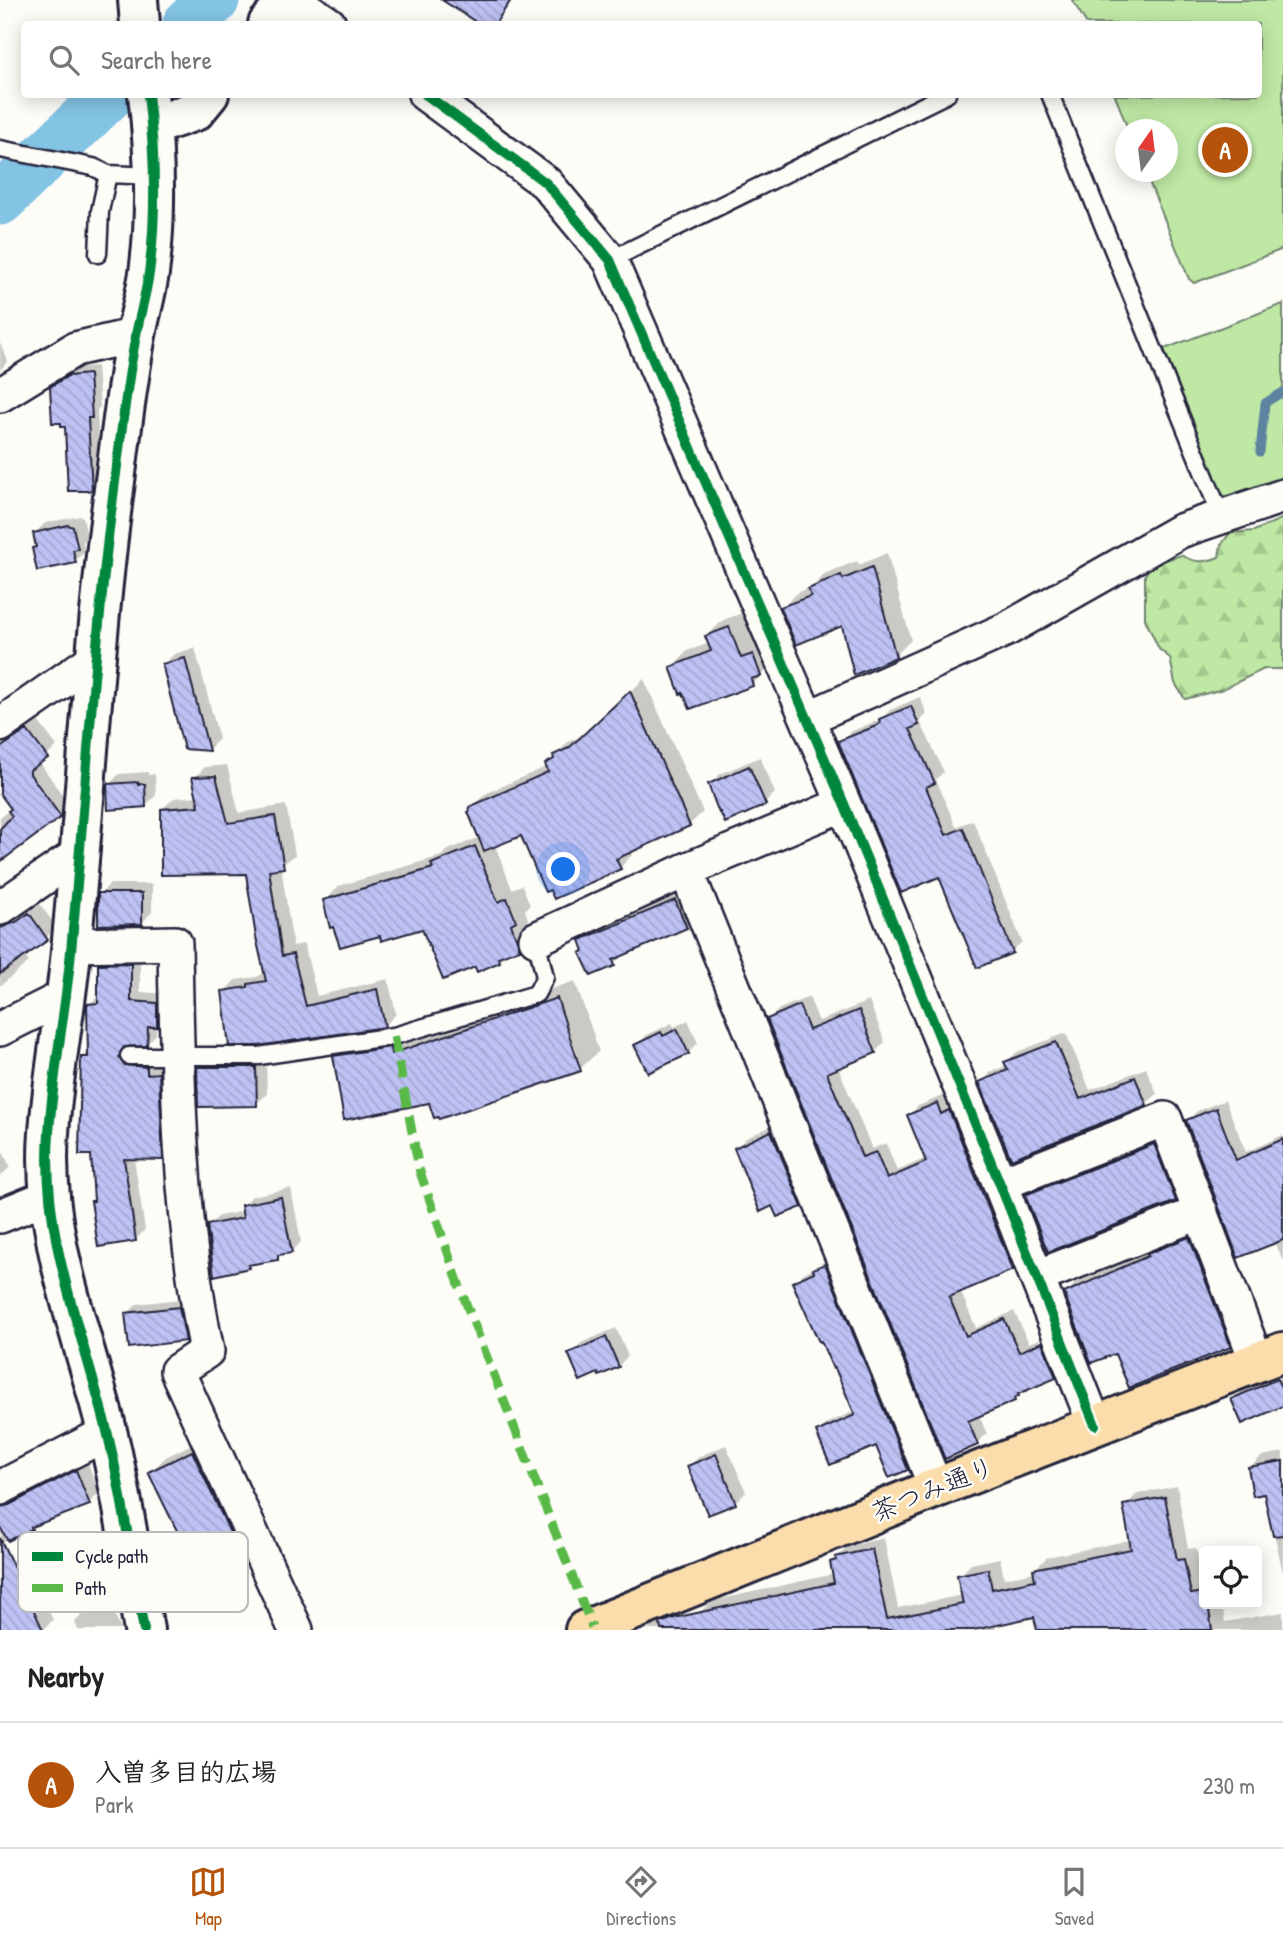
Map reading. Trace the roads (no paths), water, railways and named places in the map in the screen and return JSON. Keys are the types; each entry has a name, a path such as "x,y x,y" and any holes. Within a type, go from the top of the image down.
{"main road":[{"name":"茶つみ通り","path":"585,1630 1270,1357"}],"street":[{"path":"138,0 140,21"},
{"path":"271,21 289,0"},
{"path":"294,0 324,21"},
{"path":"126,1532 107,1433 52,1224 48,1134 72,944 94,659 121,435 148,275 155,176 150,108 195,111 206,98"},
{"path":"430,98 546,183 610,260 844,804 1096,1426"},
{"path":"0,395 75,349 136,335"},
{"path":"808,719 1007,629 1180,531 1283,496"},
{"path":"0,725 94,659"},
{"path":"536,939 687,870 844,804"},
{"path":"0,908 80,853"},
{"path":"687,870 936,1488"},
{"path":"72,944 175,943 182,1166 199,1311 207,1351 177,1371 296,1630"},
{"path":"0,1029 66,996"},
{"path":"1000,1184 1165,1119 1200,1212 1270,1357"},
{"path":"0,1216 50,1196"},
{"path":"1037,1277 1200,1212"},
{"path":"0,1488 107,1433"},
{"path":"141,1612 144,1630"}],"lane":[{"path":"610,260 939,98"},
{"path":"1052,98 1221,516"},
{"path":"1,149 93,167 108,174 155,176"},
{"path":"98,254 100,211 108,174"},
{"path":"129,1056 259,1056 394,1036 536,994 545,978 536,939"}],"waterway":[{"path":"191,21 214,0"},
{"path":"0,200 106,98"},
{"path":"1260,452 1265,403 1283,392"}],"place":[{"name":"入曽多目的広場","path":"1225,150"}]}
